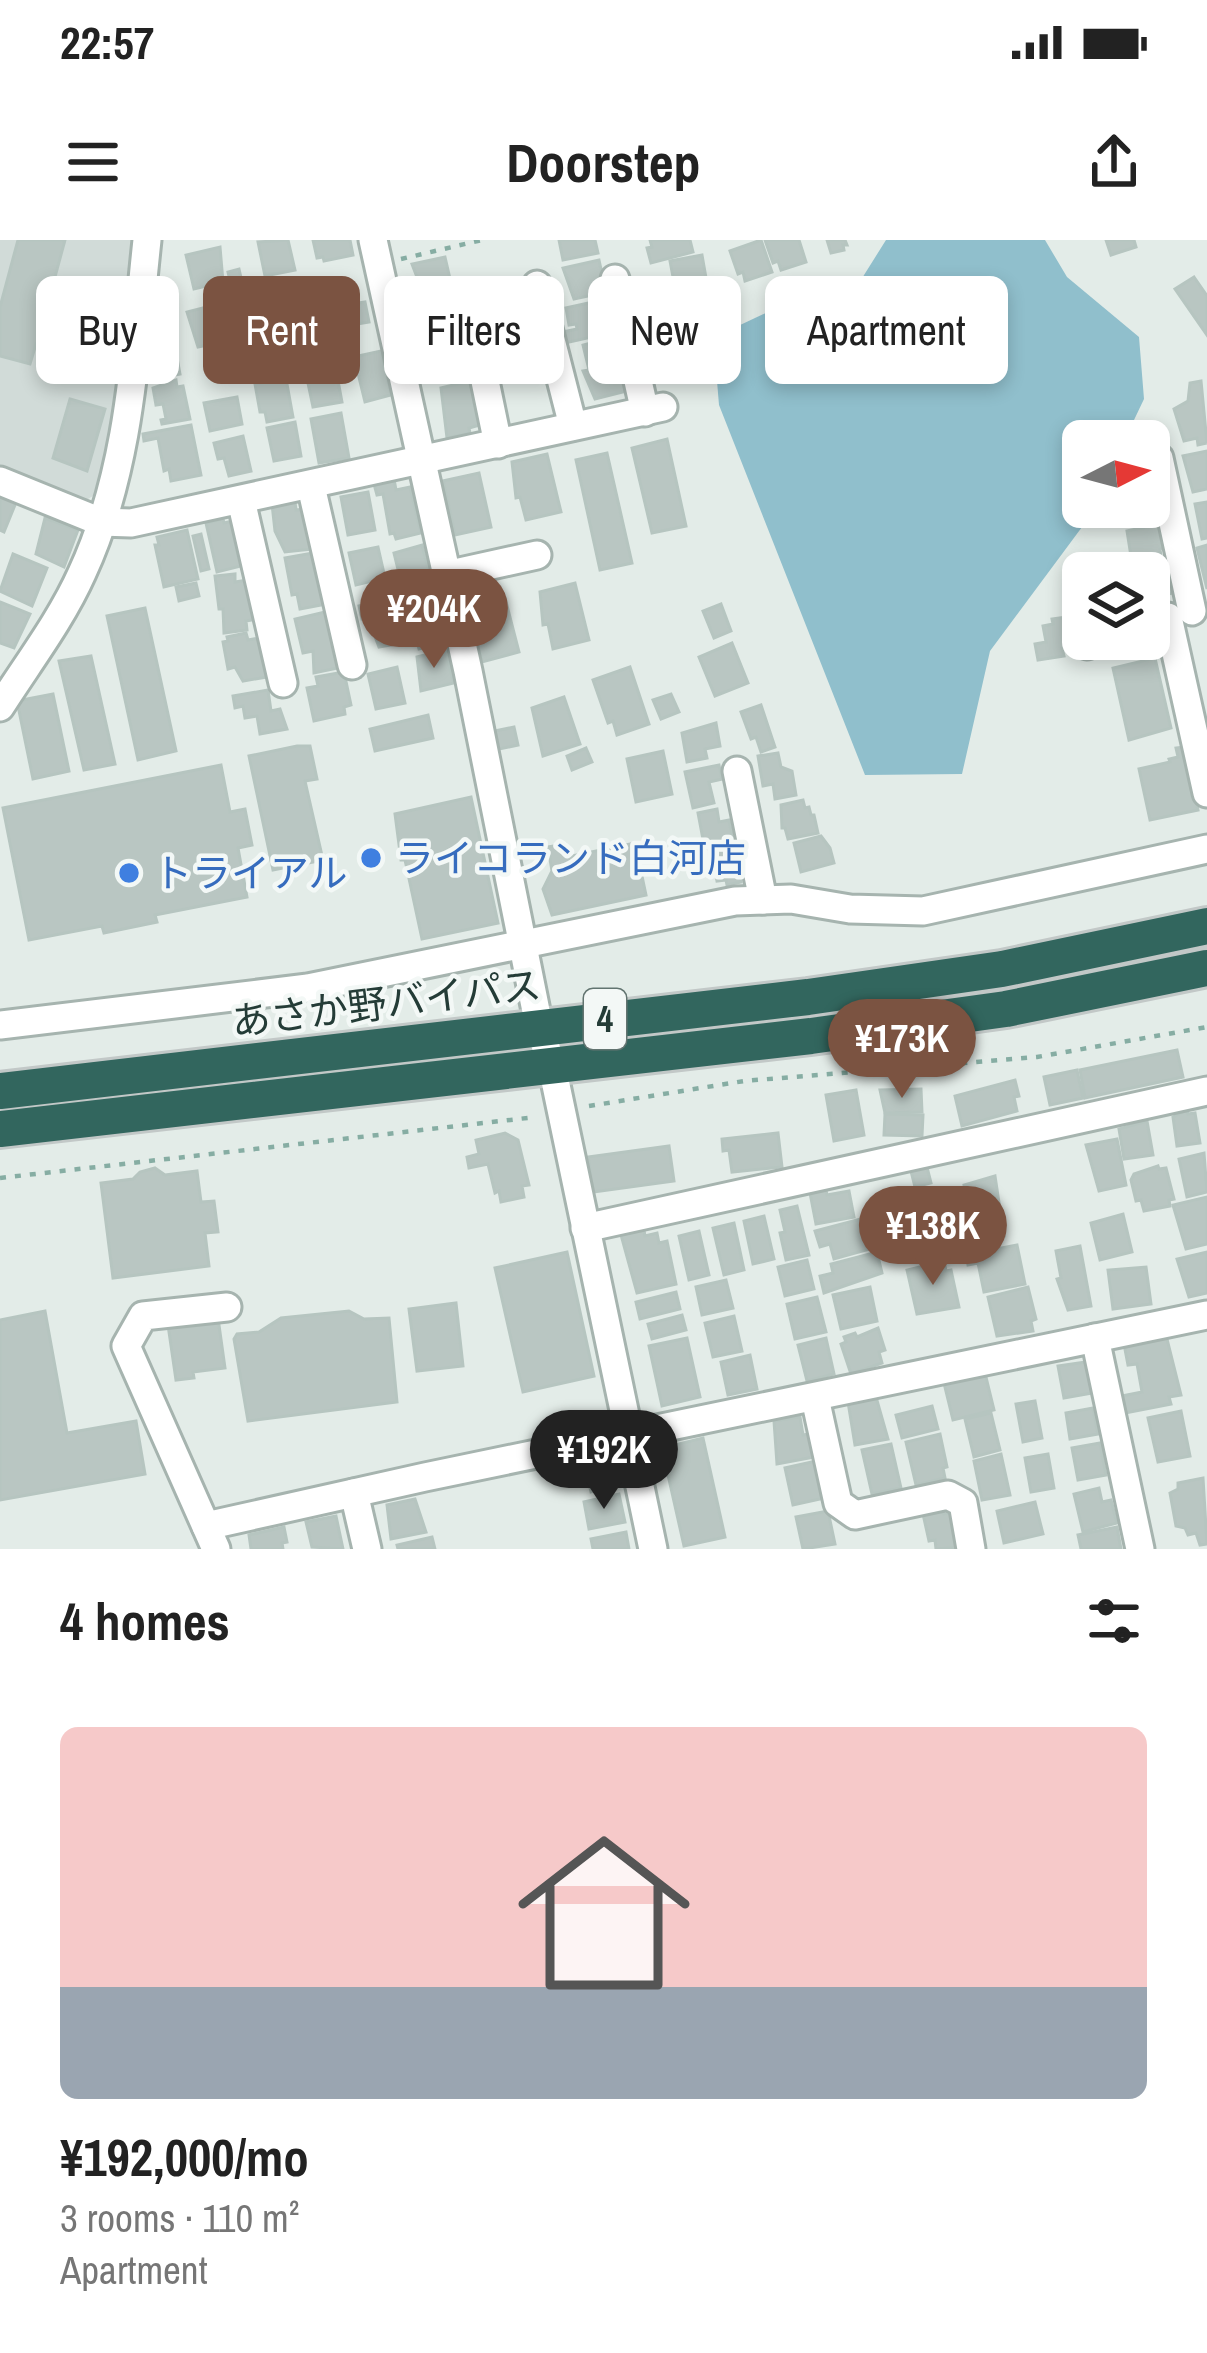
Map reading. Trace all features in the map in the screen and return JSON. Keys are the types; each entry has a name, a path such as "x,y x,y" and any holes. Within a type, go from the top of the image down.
{"highway":[{"name":"あさか野バイパス","path":"0,1091 808,997 980,972 1207,926"},
{"name":"あさか野バイパス","path":"0,1130 1006,1009 1207,968"}],"street":[{"path":"0,707 72,594 100,522 130,396 147,240"},
{"path":"375,252 539,1026 553,1066 652,1549"},
{"path":"486,384 498,444"},
{"path":"562,384 573,426"},
{"path":"0,481 100,522 131,523 654,409 646,384"},
{"path":"311,486 352,665"},
{"path":"241,500 284,683"},
{"path":"1168,528 1207,793"},
{"path":"446,575 537,556"},
{"path":"737,771 763,900"},
{"path":"0,1025 308,988 735,901 923,911 1207,849"},
{"path":"585,1228 1207,1090"},
{"path":"227,1307 142,1316 127,1346 211,1538 354,1493 1207,1315"},
{"path":"1095,1339 1140,1549"},
{"path":"815,1398 838,1503 855,1514 948,1496 963,1503 970,1549"},
{"path":"354,1493 367,1549"}],"path":[{"path":"375,252 482,240"},
{"path":"582,1108 744,1081 1037,1057 1207,1027"},
{"path":"0,1178 542,1116"}],"shaded area":[{"path":"0,240 133,240 130,276 36,276 36,384 122,384 102,490 82,503 0,471"}],"water":[{"path":"886,240 1045,240 1067,277 1139,337 1144,399 1134,420 1062,420 1062,528 1081,528 990,651 962,774 865,775 719,405 717,384 741,384 741,325 765,313 765,384 1008,384 1008,276 863,276"}],"building":[{"path":"18,240 65,240 55,276 36,276 36,344 30,364 0,356 0,307"},
{"path":"288,240 295,270 265,276 258,242"},
{"path":"313,240 350,240 353,255 324,261 317,258"},
{"path":"559,240 595,240 598,253 563,260"},
{"path":"650,240 690,240 693,252 651,263"},
{"path":"761,240 772,272 745,281 730,251"},
{"path":"765,240 799,240 806,262 781,270 778,261 773,263"},
{"path":"827,240 845,240 847,245 831,253"},
{"path":"1106,240 1134,240 1136,247 1111,255"},
{"path":"220,247 222,276 203,276 203,287 194,289 186,255"},
{"path":"702,255 706,276 673,276 670,261"},
{"path":"445,257 449,276 417,276 412,264"},
{"path":"599,260 602,276 588,276 588,296 574,299 563,268"},
{"path":"1194,277 1207,296 1207,335 1175,289"},
{"path":"365,302 369,322 360,324 360,303"},
{"path":"588,303 588,338 565,343 564,332 577,329 576,324 569,325 566,308"},
{"path":"203,308 203,346 198,347 187,312"},
{"path":"381,351 384,384 388,384 391,395 365,402 360,356"},
{"path":"1201,381 1207,443 1198,445 1197,438 1184,441 1174,409 1188,401 1190,383"},
{"path":"255,384 287,384 293,417 267,422 265,412 260,412"},
{"path":"308,384 339,384 342,402 313,407"},
{"path":"475,384 480,425 469,428 470,433 447,438 441,388"},
{"path":"589,384 630,384 631,390 595,399"},
{"path":"183,386 190,419 162,424 166,419 163,404 156,405 153,388"},
{"path":"237,397 242,424 210,431 204,403"},
{"path":"70,399 105,409 87,471 53,458"},
{"path":"341,413 349,458 319,463 311,419"},
{"path":"295,422 301,456 274,461 267,428"},
{"path":"191,425 201,475 171,481 169,469 164,471 158,438 144,441 143,434"},
{"path":"243,436 251,471 229,476 214,443"},
{"path":"667,439 686,526 652,533 632,448"},
{"path":"1207,451 1207,489 1193,492 1183,456"},
{"path":"607,453 632,563 600,570 576,460"},
{"path":"547,454 561,512 526,520 520,497 516,498 512,462"},
{"path":"479,473 491,527 455,535 443,481"},
{"path":"394,479 396,490 410,487 421,533 396,539 390,534 383,494 377,495 374,484"},
{"path":"368,492 375,530 348,535 341,497"},
{"path":"0,493 17,500 4,532 0,530"},
{"path":"295,502 296,510 306,509 313,549 285,552 275,531 272,504"},
{"path":"1207,502 1207,538 1202,539 1195,504"},
{"path":"45,518 78,530 64,567 36,554"},
{"path":"223,519 224,523 237,520 243,550 237,551 241,566 217,572 206,523"},
{"path":"1161,528 1166,548 1130,552 1127,531"},
{"path":"187,530 198,579 164,587 157,537"},
{"path":"201,534 209,569 201,571 193,536"},
{"path":"422,545 432,583 403,590 394,553"},
{"path":"1207,545 1207,589 1197,548"},
{"path":"378,547 385,578 356,585 349,553"},
{"path":"313,553 326,604 300,609 297,594 292,595 285,558"},
{"path":"13,554 47,568 32,606 0,591"},
{"path":"235,574 235,582 248,580 257,619 246,621 247,630 224,633 215,576"},
{"path":"196,583 199,596 179,601 176,587"},
{"path":"575,583 589,640 553,649 548,624 543,625 540,592"},
{"path":"505,598 519,652 482,662 469,607"},
{"path":"394,599 402,643 379,647 359,606"},
{"path":"0,602 30,614 14,648 0,643"},
{"path":"435,602 444,643 419,649 409,608"},
{"path":"721,604 731,631 714,638 703,611"},
{"path":"145,608 176,751 138,760 107,616"},
{"path":"329,611 342,667 314,673 313,651 303,653 295,619"},
{"path":"1062,618 1062,656 1038,660 1035,644 1046,642 1043,626 1053,624 1052,619"},
{"path":"246,633 248,640 259,638 260,647 265,646 267,677 243,681 235,667 228,669 223,642"},
{"path":"732,643 748,683 715,696 699,657"},
{"path":"445,650 454,683 421,691 417,657"},
{"path":"91,656 115,764 84,770 59,661"},
{"path":"1155,660 1171,728 1129,740 1113,668"},
{"path":"397,667 405,703 376,709 368,674"},
{"path":"630,667 649,724 617,735 593,680"},
{"path":"344,672 351,705 344,707 345,714 314,721 307,688 318,686 316,677"},
{"path":"268,690 271,711 280,709 287,729 260,734 257,716 245,718 243,706 235,708 233,696"},
{"path":"53,694 69,771 33,779 17,701"},
{"path":"671,694 679,712 661,719 653,700"},
{"path":"564,697 580,744 543,756 532,708"},
{"path":"761,705 775,747 761,752 741,712"},
{"path":"428,715 433,738 375,751 370,729"},
{"path":"716,723 720,746 705,749 707,758 687,762 682,733"},
{"path":"514,727 518,745 499,749 495,731"},
{"path":"310,746 317,779 305,781 323,860 273,870 249,756"},
{"path":"1185,747 1198,810 1150,820 1139,769 1170,762 1178,757 1176,748"},
{"path":"586,748 592,762 572,770 567,756"},
{"path":"663,751 672,794 636,802 627,759"},
{"path":"778,753 781,767 792,771 796,795 775,799 773,784 763,786 758,756"},
{"name":"トライアル","path":"221,765 230,812 245,809 252,845 238,848 247,897 155,915 157,922 104,933 102,926 29,940 3,808"},
{"path":"719,765 722,779 709,782 714,803 693,808 685,772"},
{"path":"471,797 498,923 422,939 405,860 401,860 395,814"},
{"path":"803,800 814,815 818,833 788,839 782,828 781,805"},
{"path":"717,809 719,822 729,820 734,844 705,850 698,813"},
{"path":"821,836 834,863 801,872 794,843"},
{"path":"635,843 646,895 552,915 543,889 552,871 548,847 565,844 567,857"},
{"path":"738,846 741,882 717,881 712,851"},
{"path":"1177,1050 1183,1077 1085,1098 1080,1070"},
{"path":"1077,1070 1083,1098 1050,1105 1044,1077"},
{"path":"1015,1080 1017,1111 962,1126 955,1096"},
{"path":"921,1089 922,1112 885,1113 880,1090"},
{"path":"856,1090 864,1135 834,1141 826,1095"},
{"path":"1187,1110 1195,1113 1200,1143 1177,1146 1173,1117"},
{"path":"885,1114 923,1115 922,1136 884,1135"},
{"path":"1147,1121 1153,1155 1124,1159 1119,1129"},
{"path":"505,1133 518,1140 529,1185 522,1186 524,1197 501,1202 488,1164 469,1168 467,1157 479,1154 476,1140"},
{"path":"778,1133 782,1167 732,1172 722,1139"},
{"path":"1117,1139 1126,1185 1099,1191 1086,1145"},
{"path":"669,1146 674,1181 593,1192 588,1157"},
{"path":"1204,1153 1207,1192 1187,1197 1179,1159"},
{"path":"927,1167 931,1183 915,1187 911,1171"},
{"path":"155,1168 165,1175 197,1171 201,1202 214,1201 218,1232 205,1233 209,1266 113,1278 101,1183 133,1179"},
{"path":"1166,1168 1174,1199 1169,1200 1170,1206 1144,1211 1131,1180 1134,1174"},
{"path":"995,1176 1004,1236 973,1241 964,1185"},
{"path":"826,1190 827,1195 849,1191 854,1217 816,1224 810,1193"},
{"path":"1207,1197 1207,1244 1186,1249 1173,1205"},
{"path":"935,1200 943,1242 934,1244 936,1256 916,1260 914,1252 909,1253 900,1208"},
{"path":"797,1206 809,1255 786,1260 780,1210"},
{"path":"1123,1214 1132,1252 1100,1260 1091,1223"},
{"path":"764,1216 774,1259 753,1264 744,1221"},
{"path":"868,1217 877,1247 834,1259 830,1244 820,1247 815,1231"},
{"path":"734,1223 744,1270 724,1275 713,1228"},
{"path":"644,1230 645,1236 657,1233 659,1243 667,1241 676,1284 637,1293 621,1235"},
{"path":"699,1231 709,1275 689,1280 679,1236"},
{"path":"1017,1245 1025,1284 984,1292 978,1263 968,1265 966,1255"},
{"path":"1080,1246 1091,1306 1068,1310 1057,1279 1061,1278 1056,1251"},
{"path":"567,1252 594,1376 523,1392 495,1268"},
{"path":"877,1252 882,1273 824,1293 820,1276 833,1273 831,1264"},
{"path":"1207,1252 1207,1293 1189,1297 1177,1259"},
{"path":"807,1260 814,1289 785,1296 778,1267"},
{"path":"944,1261 946,1271 951,1270 959,1307 917,1314 907,1270"},
{"path":"1146,1267 1151,1304 1113,1309 1108,1270"},
{"path":"726,1280 733,1308 702,1315 696,1287"},
{"path":"870,1287 877,1321 841,1329 833,1295"},
{"path":"1028,1287 1036,1319 1031,1321 1033,1331 997,1336 988,1297"},
{"path":"676,1292 680,1309 640,1319 636,1302"},
{"path":"817,1297 826,1332 795,1339 787,1304"},
{"path":"456,1303 463,1366 417,1371 409,1309"},
{"path":"45,1311 67,1433 136,1421 145,1474 0,1500 0,1320"},
{"path":"349,1311 364,1319 389,1318 397,1402 248,1421 234,1339 237,1334 259,1332 281,1318"},
{"path":"682,1315 686,1330 652,1339 648,1324"},
{"path":"734,1316 742,1351 713,1357 705,1323"},
{"path":"218,1318 225,1368 193,1372 194,1378 176,1380 168,1325"},
{"path":"878,1328 885,1350 879,1352 882,1363 851,1374 841,1344 846,1342 844,1337"},
{"path":"1166,1335 1181,1395 1169,1397 1171,1404 1120,1414 1117,1397 1142,1392 1137,1364 1128,1365 1124,1344"},
{"path":"687,1338 700,1397 662,1406 649,1346"},
{"path":"826,1338 834,1374 807,1381 798,1345"},
{"path":"750,1355 757,1389 728,1395 721,1362"},
{"path":"1086,1362 1092,1393 1064,1398 1058,1366"},
{"path":"985,1373 994,1410 953,1420 944,1383"},
{"path":"876,1397 888,1439 855,1445 848,1402"},
{"path":"1035,1401 1042,1438 1023,1442 1016,1404"},
{"path":"932,1406 938,1429 902,1438 896,1415"},
{"path":"1093,1408 1098,1434 1070,1439 1066,1413"},
{"path":"1181,1411 1190,1456 1158,1462 1148,1418"},
{"path":"991,1413 1000,1450 974,1457 965,1419"},
{"path":"800,1417 814,1457 777,1464 774,1421"},
{"path":"940,1434 945,1478 916,1485 906,1442"},
{"path":"703,1438 725,1537 684,1546 662,1448"},
{"path":"1100,1443 1106,1475 1078,1480 1072,1448"},
{"path":"891,1444 901,1488 872,1494 862,1450"},
{"path":"1001,1454 1010,1495 982,1500 974,1461"},
{"path":"1048,1454 1054,1488 1031,1492 1025,1458"},
{"path":"613,1456 620,1484 591,1492 584,1464"},
{"path":"816,1461 824,1498 793,1505 785,1468"},
{"path":"1203,1478 1207,1544 1200,1545 1196,1533 1188,1535 1185,1528 1176,1526 1170,1493 1178,1489 1178,1483"},
{"path":"1099,1488 1102,1502 1111,1500 1117,1523 1083,1532 1074,1494"},
{"path":"619,1494 625,1522 589,1529 584,1502"},
{"path":"415,1499 426,1532 391,1539 387,1505"},
{"path":"1035,1502 1043,1534 1004,1543 997,1511"},
{"path":"943,1510 944,1514 955,1512 963,1547 936,1549 935,1540 929,1541 923,1514"},
{"path":"828,1511 835,1544 803,1549 796,1517"},
{"path":"336,1516 343,1549 312,1547 306,1522"},
{"path":"284,1527 287,1542 282,1543 283,1549 251,1549 249,1535"},
{"path":"1117,1527 1121,1549 1081,1549 1078,1535"},
{"path":"626,1532 629,1549 593,1549 591,1539"},
{"path":"432,1537 435,1549 398,1549 397,1545"}],"place":[{"name":"ライコランド白河店","path":"371,858"},
{"name":"トライアル","path":"129,873"}]}
